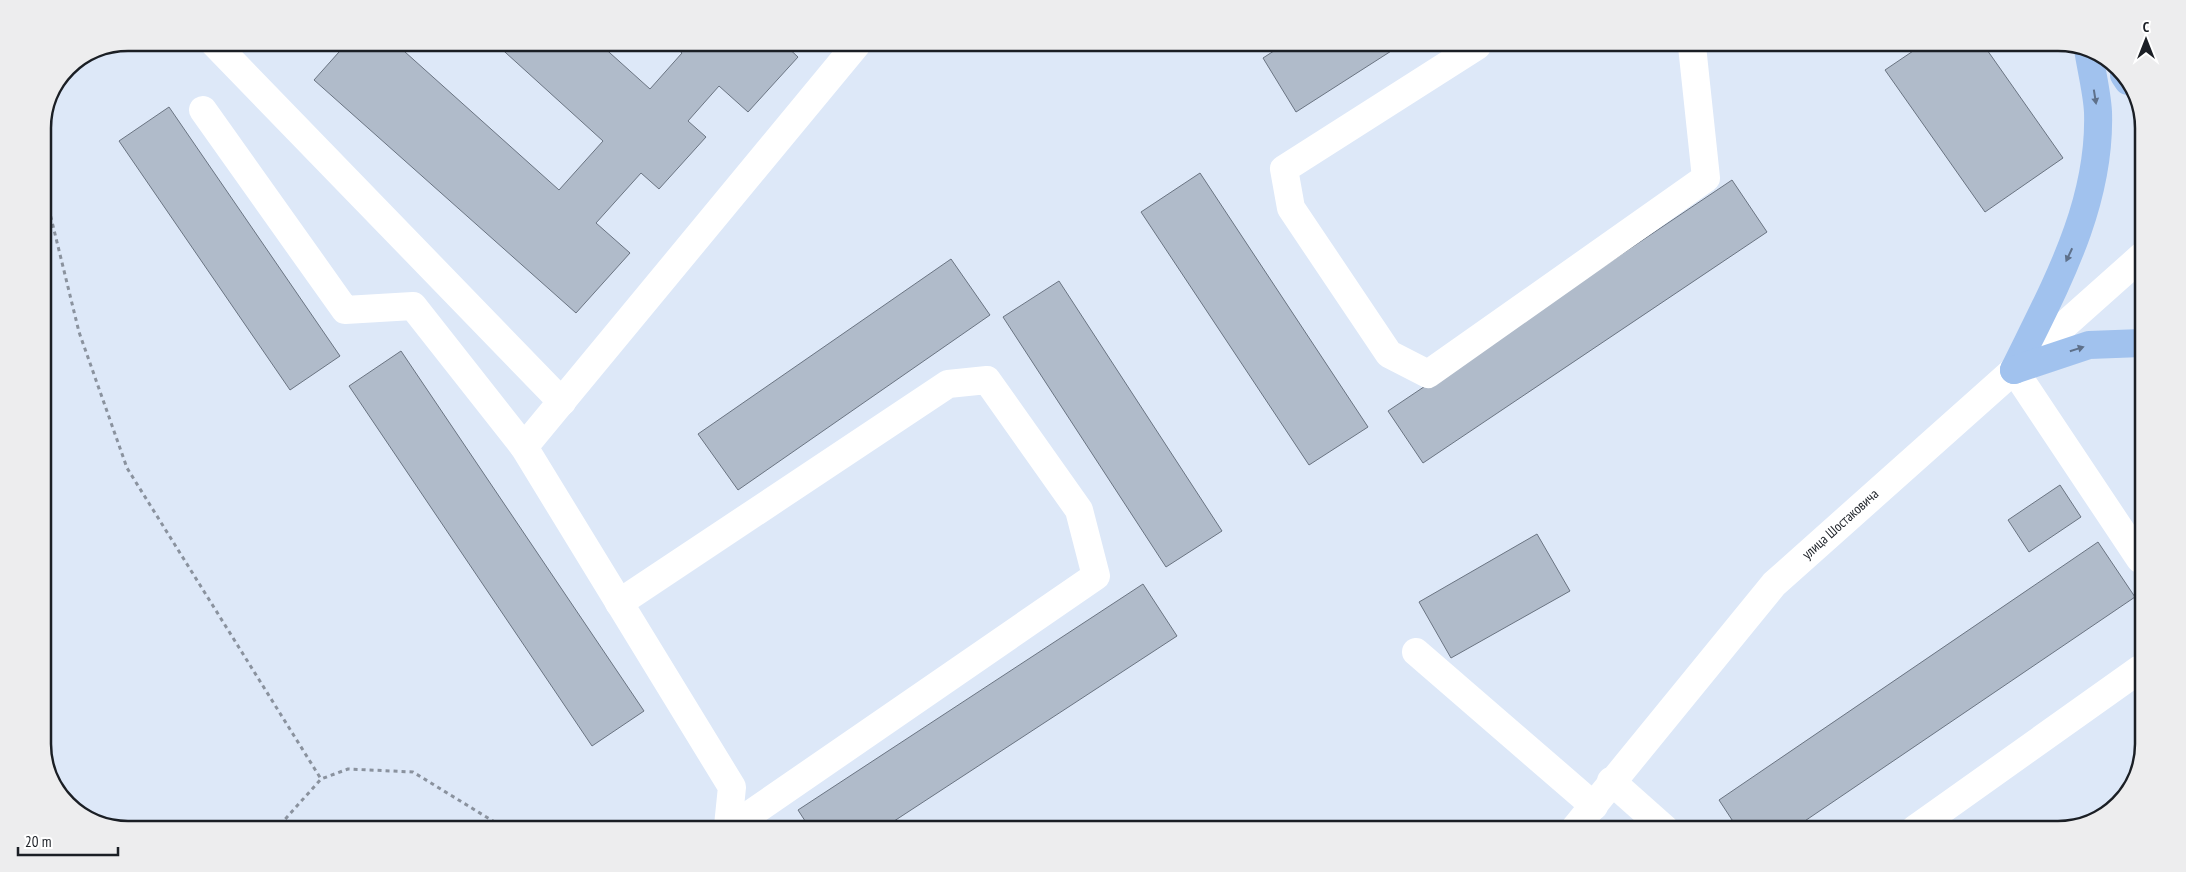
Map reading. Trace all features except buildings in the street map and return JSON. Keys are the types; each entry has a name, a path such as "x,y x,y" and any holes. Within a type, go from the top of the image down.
{"main road":[{"path":"2014,370 2077,237 2094,178 2098,112 2089,58"},
{"path":"2014,370 2089,345 2135,343"}],"street":[{"path":"222,51 562,402"},
{"path":"524,447 851,51"},
{"path":"1468,51 1284,169 1291,208 1389,354 1428,374 1706,178 1693,51"},
{"path":"203,110 345,310 413,306 524,447 732,786 728,821"},
{"name":"улица Шостаковича","path":"1581,821 1774,584 2135,262"},
{"path":"2014,370 2135,552"},
{"path":"619,603 948,384 987,380 1079,510 1096,576 740,821"},
{"path":"1416,652 1594,806"},
{"path":"1927,821 2135,673"},
{"path":"1612,781 1656,821"}],"path":[{"path":"51,218 79,332 127,468 321,779"},
{"path":"284,821 321,779 348,769 413,772 493,821"}]}
